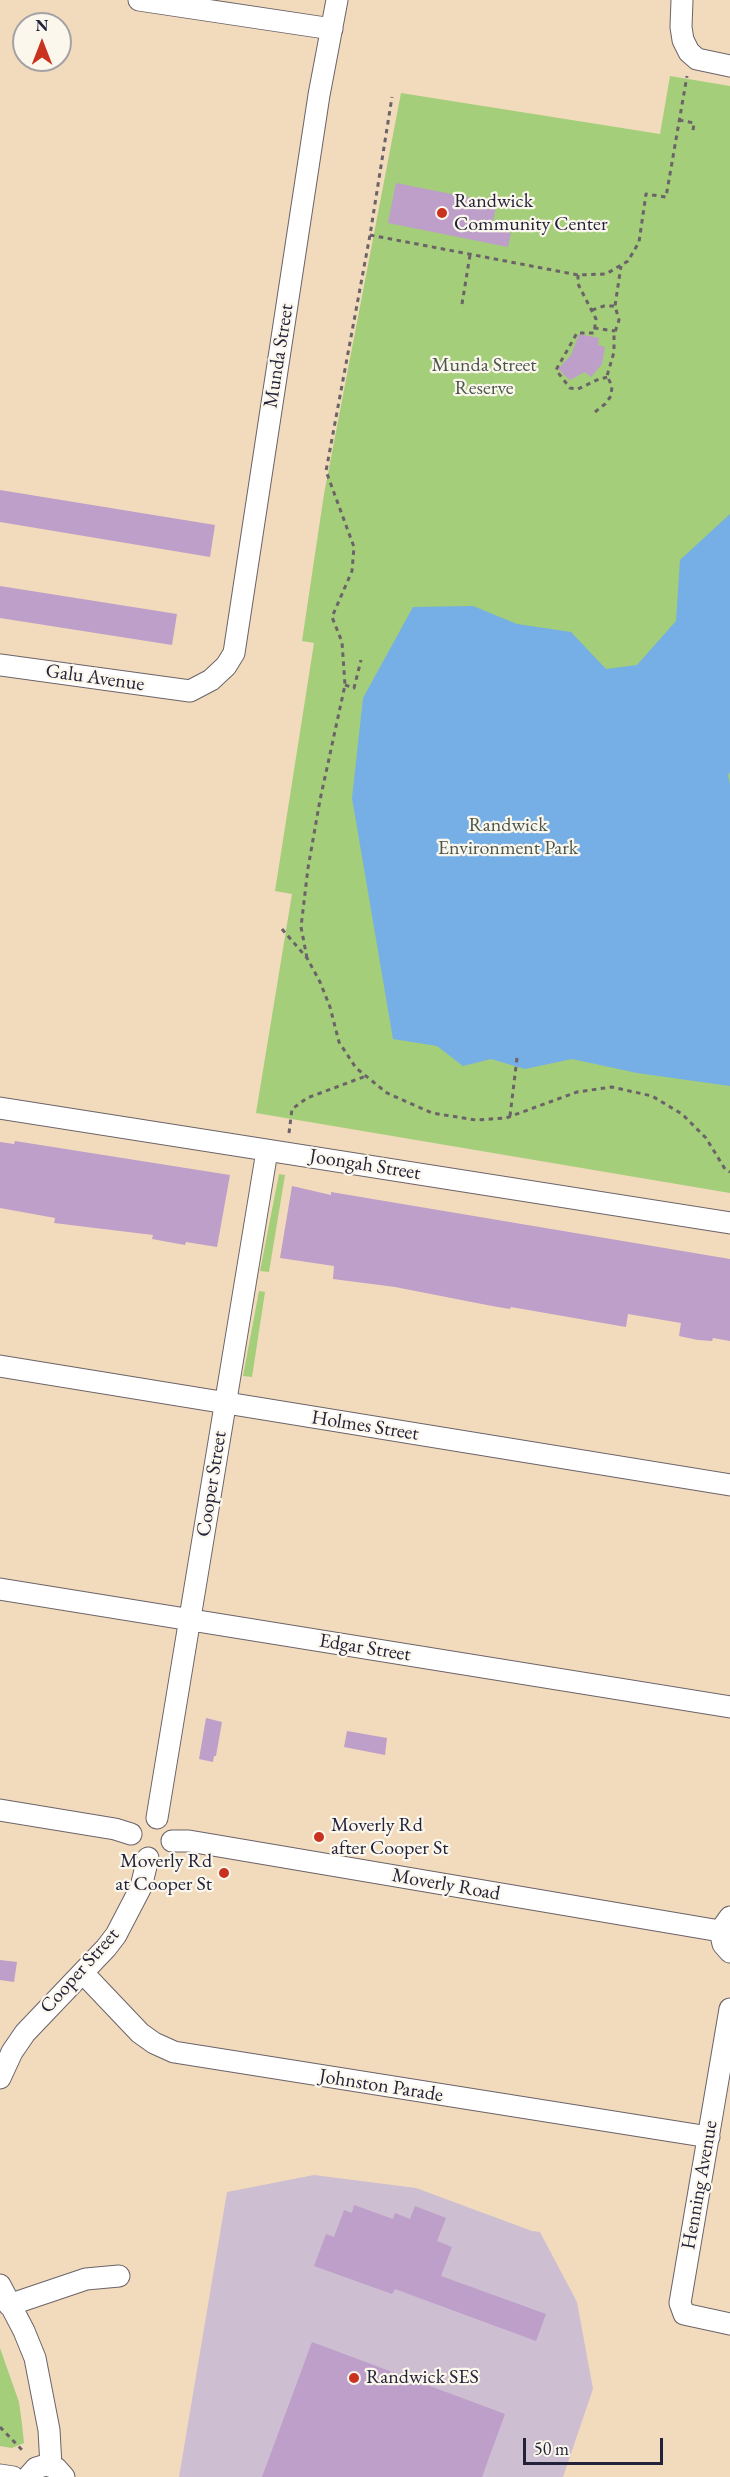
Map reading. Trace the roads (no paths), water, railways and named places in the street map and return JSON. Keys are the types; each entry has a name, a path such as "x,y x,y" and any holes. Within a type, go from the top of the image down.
{"street":[{"path":"139,0 332,29"},
{"name":"Munda Street","path":"190,691 211,680 226,666 234,653 319,95 337,0"},
{"path":"682,0 681,27 688,52 697,59 730,66"},
{"name":"Galu Avenue","path":"0,664 190,691"},
{"name":"Joongah Street","path":"0,1108 730,1223"},
{"name":"Cooper Street","path":"157,1818 267,1151"},
{"name":"Holmes Street","path":"0,1366 730,1485"},
{"name":"Edgar Street","path":"0,1589 730,1707"},
{"path":"0,1810 115,1829 131,1834"},
{"path":"157,1818 167,1824 172,1841 170,1847 161,1856 148,1858 133,1847 131,1834 141,1820 157,1818"},
{"name":"Moverly Road","path":"172,1841 189,1841 725,1924"},
{"name":"Cooper Street","path":"0,2078 12,2052 26,2033 106,1948 123,1923 141,1887 148,1858"},
{"path":"725,1924 723,1944 730,1952"},
{"name":"Johnston Parade","path":"83,1973 140,2033 154,2043 174,2052 709,2137"},
{"name":"Henning Avenue","path":"730,2009 680,2309 684,2314 730,2324"},
{"path":"9,2305 86,2279 119,2276"},
{"path":"0,2285 35,2358 57,2471 36,2468 28,2477"},
{"path":"0,2475 13,2477"}],"water":[{"path":"730,514 730,772 728,775 730,784 730,1086 637,1073 572,1059 525,1069 491,1059 463,1066 437,1046 393,1039 352,798 363,698 413,607 473,606 517,624 571,632 606,669 637,665 676,621 680,560"}],"place":[{"name":"Randwick Community Center","path":"442,213"},
{"name":"Moverly Rd after Cooper St","path":"319,1837"},
{"name":"Moverly Rd at Cooper St","path":"224,1873"},
{"name":"Randwick SES","path":"354,2378"}],"park label":[{"name":"Munda Street Reserve","path":"484,378"},
{"name":"Randwick Environment Park","path":"508,838"}]}
